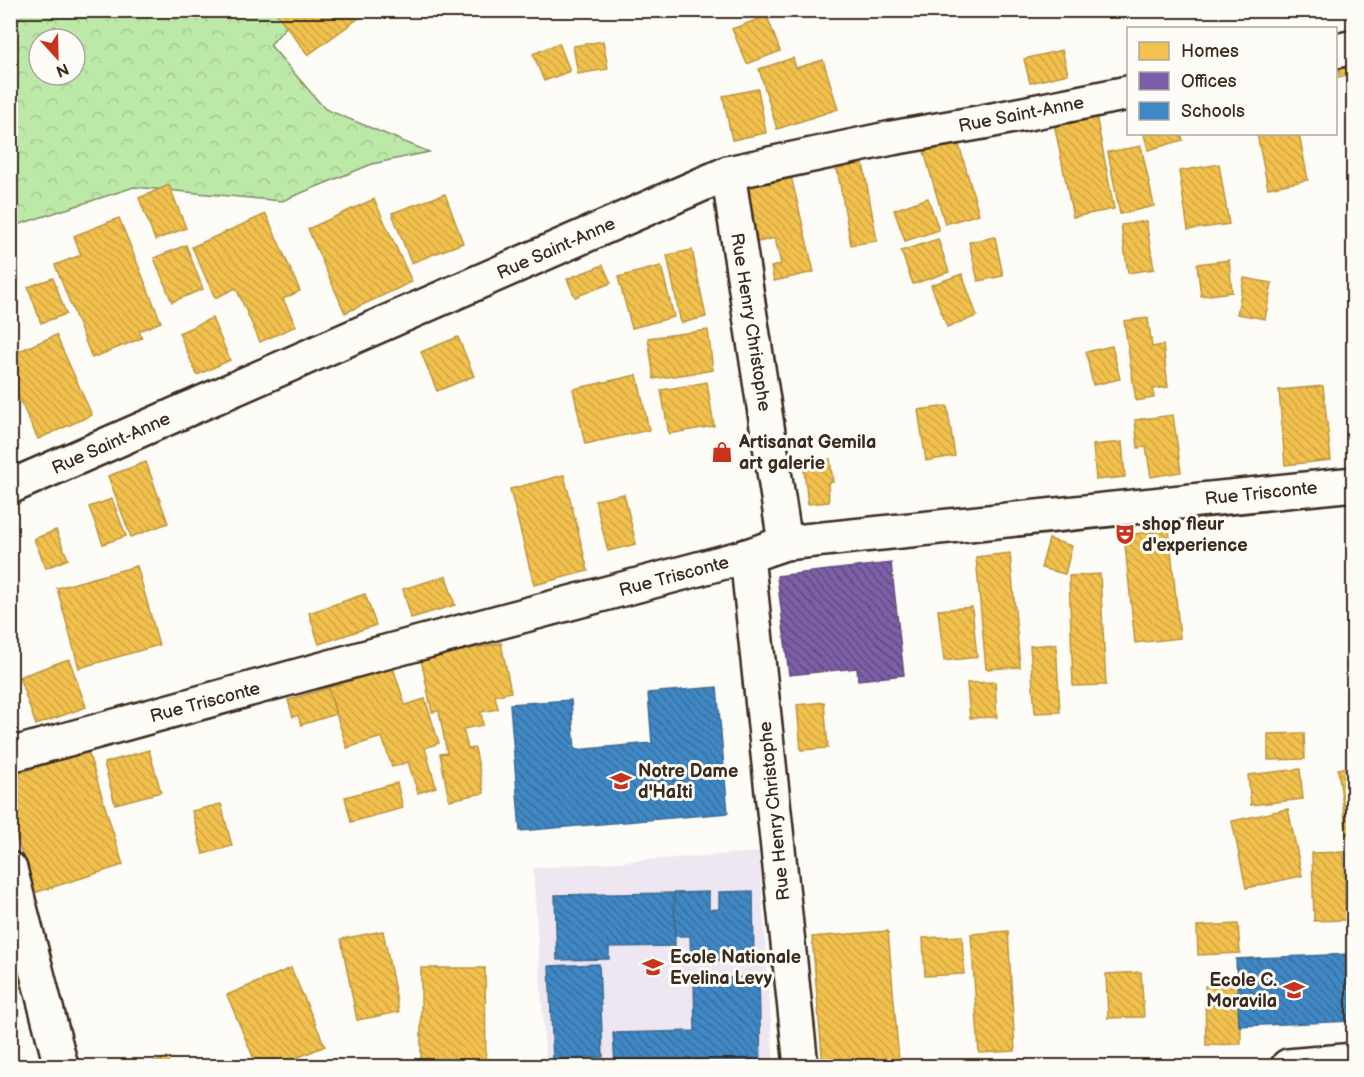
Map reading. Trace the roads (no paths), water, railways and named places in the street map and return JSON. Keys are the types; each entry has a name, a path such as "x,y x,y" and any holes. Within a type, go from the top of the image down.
{"street":[{"path":"1337,51 1353,47"},
{"name":"Rue Saint-Anne","path":"10,487 728,173 892,138 1127,93"},
{"name":"Rue Henry Christophe","path":"728,173 785,543"},
{"name":"Rue Trisconte","path":"10,755 747,556 785,543 1353,484"},
{"name":"Rue Henry Christophe","path":"747,556 801,1066"},
{"path":"10,869 16,915 61,1066"},
{"path":"1288,1066 1353,1060"}],"place":[{"name":"Artisanat Gemila art galerie","path":"722,452"},
{"name":"shop fleur d'experience","path":"1125,534"},
{"name":"Notre Dame d'HaIti","path":"621,781"},
{"name":"Ecole Nationale Evelina Levy","path":"653,967"},
{"name":"Ecole C. Moravila","path":"1294,990"}]}
